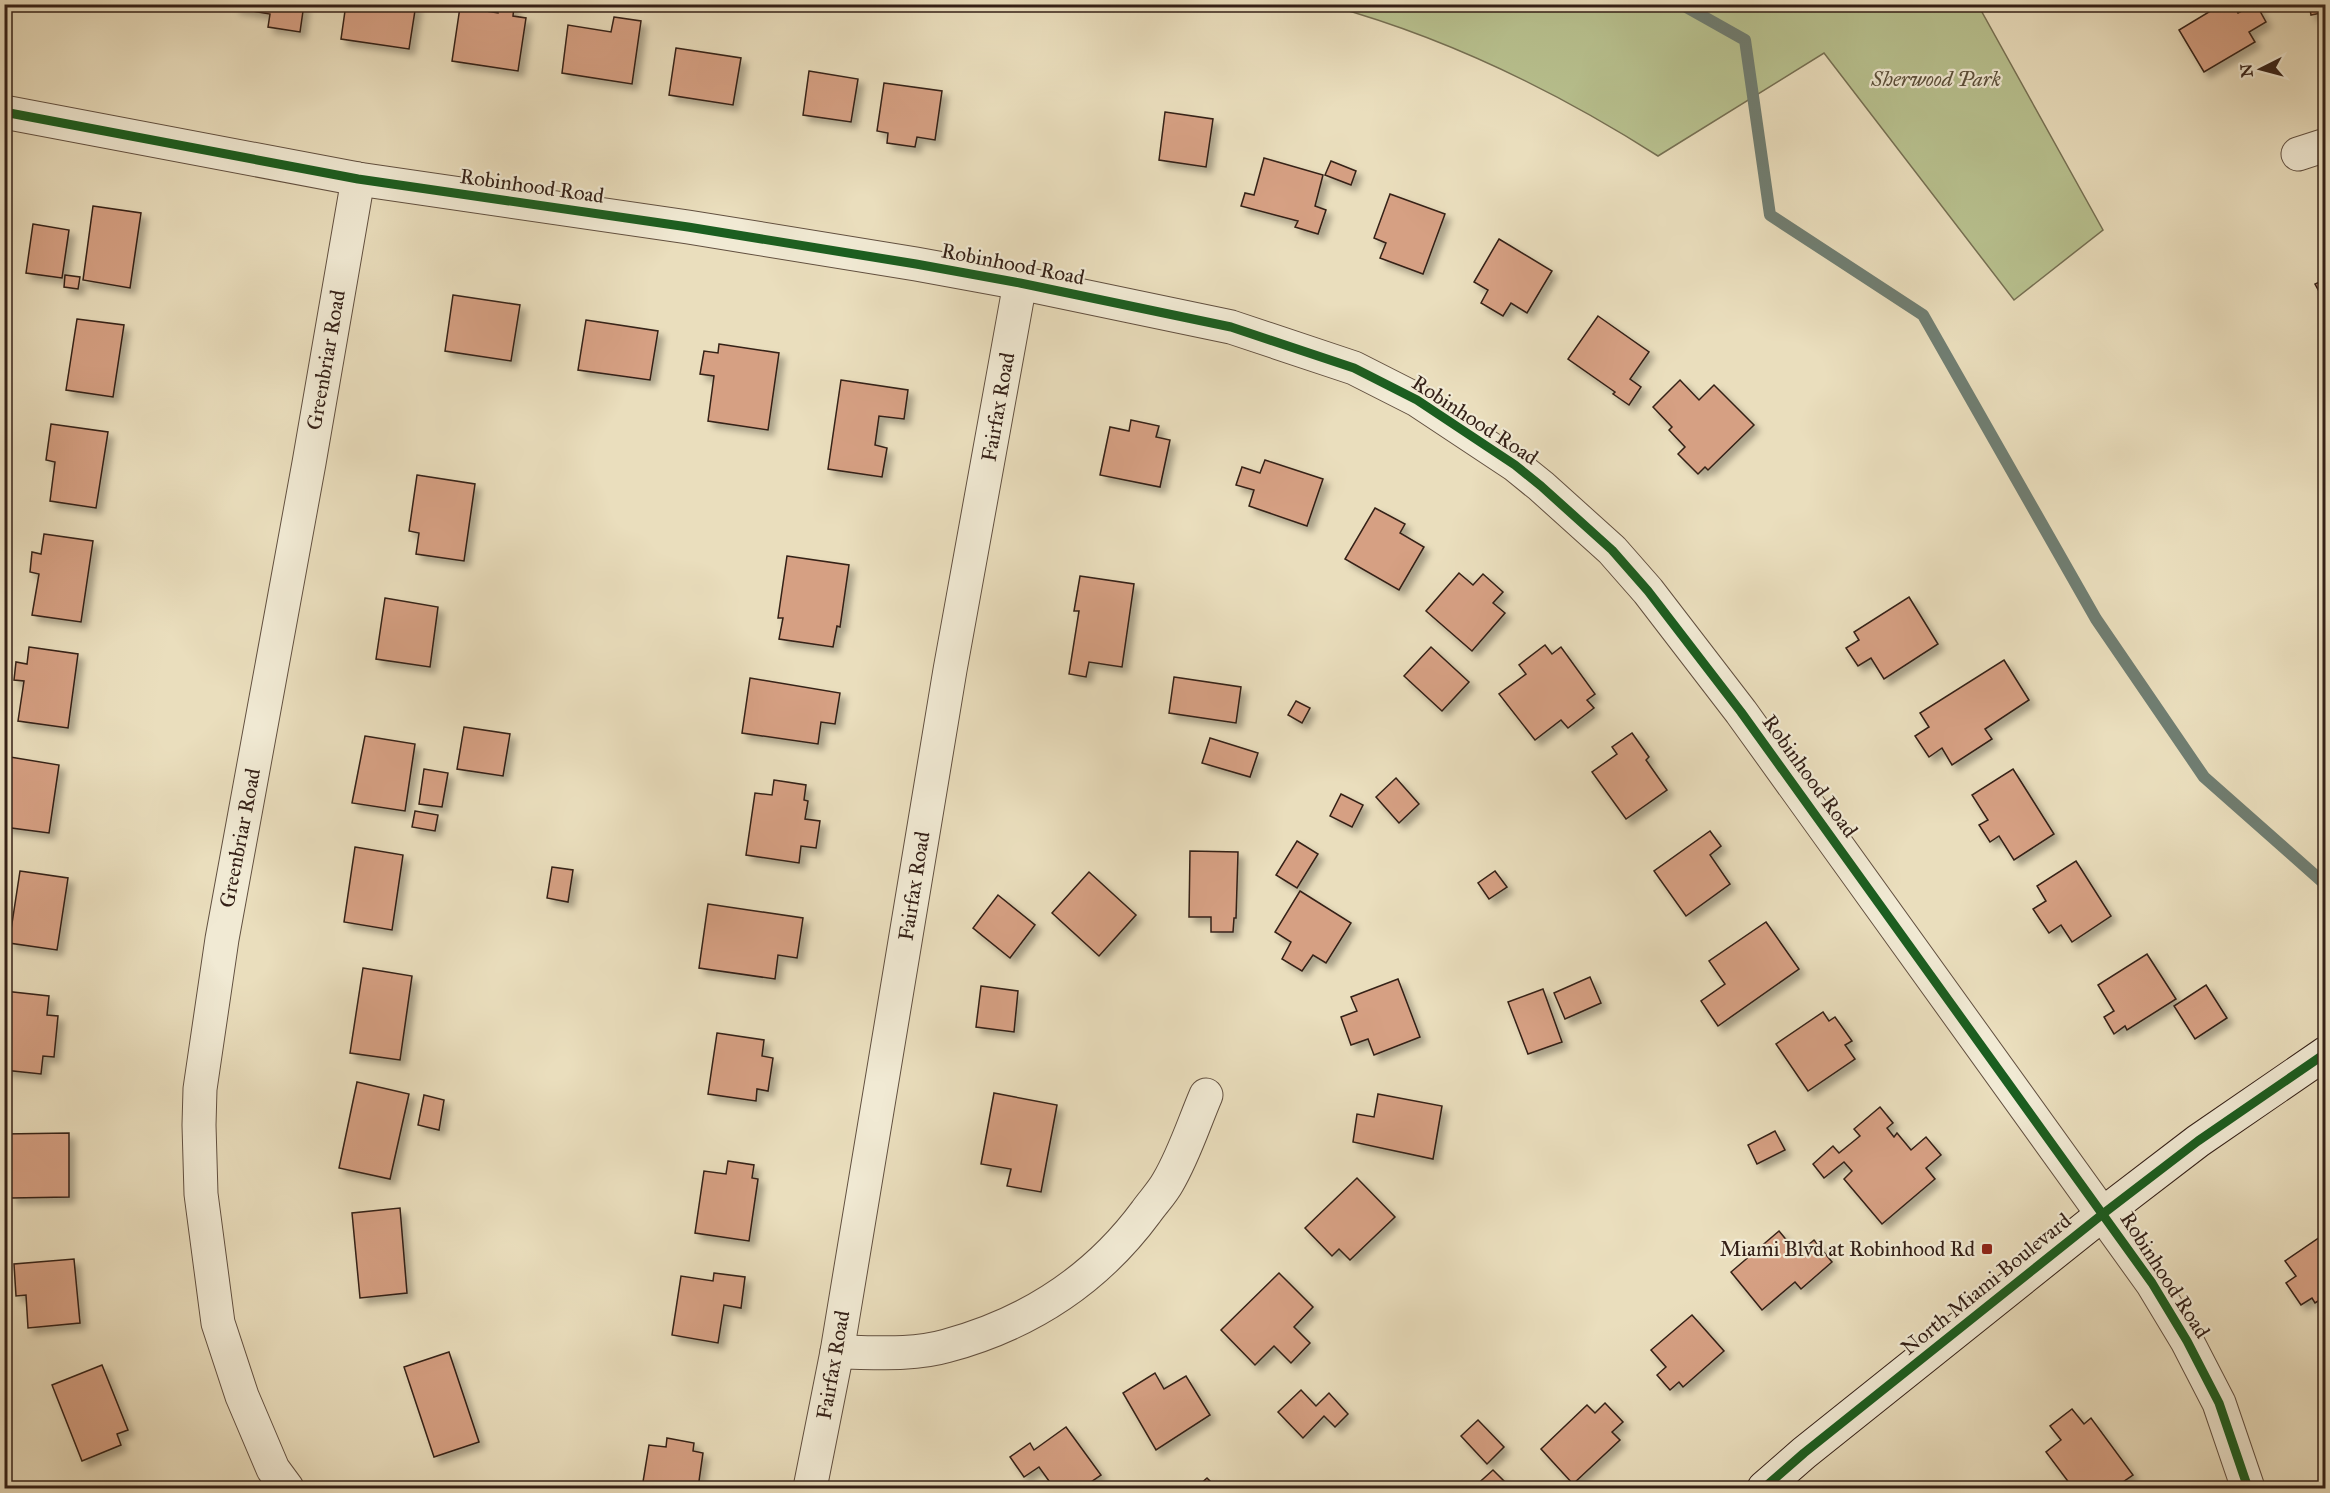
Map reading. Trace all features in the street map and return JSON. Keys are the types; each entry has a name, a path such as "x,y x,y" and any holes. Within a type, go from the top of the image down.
{"street":[{"name":"Robinhood Road","path":"4,112 358,179 688,227 1020,283 1232,327 1354,368 1417,400 1515,465 1541,486 1612,550 1677,628 1748,721 2104,1213 2152,1283 2187,1341 2219,1403 2248,1488"},
{"name":"Greenbriar Road","path":"287,1488 273,1469 242,1396 218,1323 201,1194 199,1125 201,1089 222,939 303,498 358,179"},
{"name":"Fairfax Road","path":"810,1488 837,1352 950,670 1020,283"},
{"name":"North Miami Boulevard","path":"1764,1488 1804,1453 2104,1213 2198,1141 2325,1053"},
{"path":"837,1352 903,1353 944,1347 998,1328 1044,1306 1087,1277 1128,1236 1168,1182 1206,1095"}],"green space":[{"name":"Sherwood Park","path":"1328,5 1978,5 2103,230 2014,300 1824,53 1658,156 1580,109 1499,68 1415,33"}],"building":[{"path":"235,4 304,4 300,32 268,27 270,14 234,8"},
{"path":"346,4 416,4 409,49 341,39"},
{"path":"2222,4 2233,4 2238,13 2256,4 2266,22 2249,32 2255,42 2204,72 2179,30"},
{"path":"2309,4 2326,4 2326,12 2311,15"},
{"path":"499,5 514,7 513,16 526,18 518,71 452,61 460,7 498,13"},
{"path":"614,17 641,21 632,84 562,73 568,25 611,32"},
{"path":"676,48 741,58 733,105 669,95"},
{"path":"809,71 858,79 851,122 803,115"},
{"path":"884,83 942,91 935,140 917,137 915,147 887,143 888,133 877,131"},
{"path":"1165,112 1213,119 1206,167 1159,160"},
{"path":"1264,158 1323,175 1315,206 1326,210 1318,234 1295,227 1298,221 1241,206 1245,193 1254,195"},
{"path":"1331,161 1356,171 1351,185 1325,175"},
{"path":"1390,194 1445,214 1423,274 1380,258 1386,243 1374,238"},
{"path":"93,206 141,213 130,288 83,280"},
{"path":"33,224 69,230 62,278 26,273"},
{"path":"1499,239 1552,271 1527,313 1511,303 1503,316 1481,303 1488,290 1474,282"},
{"path":"65,275 80,277 78,289 64,287"},
{"path":"2326,279 2326,304 2315,284"},
{"path":"453,295 520,305 511,361 445,351"},
{"path":"1598,316 1649,352 1630,379 1641,387 1629,405 1613,394 1615,392 1568,359"},
{"path":"77,319 124,325 113,397 66,390"},
{"path":"586,320 658,331 650,380 578,370"},
{"path":"719,344 779,353 768,430 708,421 714,376 700,374 704,351 718,353"},
{"path":"841,380 908,390 904,419 879,416 875,445 887,448 882,477 828,469"},
{"path":"1680,380 1699,400 1714,385 1754,425 1708,470 1705,467 1698,474 1678,454 1685,447 1669,430 1672,427 1653,407"},
{"path":"1131,420 1159,426 1156,437 1170,440 1160,487 1100,475 1110,427 1129,431"},
{"path":"51,424 108,432 96,508 50,501 55,462 46,460"},
{"path":"1265,460 1323,479 1307,526 1249,506 1254,490 1236,485 1242,467 1260,473"},
{"path":"417,475 475,484 464,561 416,554 419,533 409,531"},
{"path":"1375,508 1405,524 1400,533 1424,547 1399,590 1345,559"},
{"path":"44,534 93,541 81,622 32,615 39,574 30,572 32,552 41,554"},
{"path":"787,556 849,565 840,627 837,626 833,647 779,639 783,618 778,618"},
{"path":"1459,573 1473,585 1483,574 1503,592 1493,603 1505,613 1472,651 1426,611"},
{"path":"1080,576 1134,584 1122,667 1089,662 1086,677 1069,674 1079,611 1074,611"},
{"path":"1909,597 1938,644 1884,679 1871,658 1858,666 1846,648 1859,640 1854,632"},
{"path":"385,598 438,607 430,667 376,659"},
{"path":"1545,645 1552,654 1561,647 1595,694 1587,700 1594,708 1568,728 1561,720 1535,740 1499,694 1526,674 1519,665"},
{"path":"29,647 78,654 68,728 18,721 24,681 14,680 16,662 27,664"},
{"path":"1431,647 1469,682 1442,711 1404,676"},
{"path":"2004,660 2029,700 1985,729 1992,739 1952,765 1942,748 1929,757 1915,736 1929,727 1920,713"},
{"path":"1174,677 1241,687 1236,723 1169,713"},
{"path":"750,678 840,693 835,724 821,722 818,744 742,733"},
{"path":"1296,701 1310,708 1302,723 1288,715"},
{"path":"464,727 510,734 503,776 457,769"},
{"path":"1632,733 1649,757 1646,760 1667,790 1626,819 1592,772 1617,754 1612,747"},
{"path":"365,736 415,744 405,811 352,803"},
{"path":"1210,738 1258,753 1250,777 1202,763"},
{"path":"4,756 59,765 49,833 4,827"},
{"path":"424,769 448,773 442,807 419,804"},
{"path":"2013,769 2054,834 2014,860 1999,836 1990,842 1979,825 1988,820 1972,795"},
{"path":"1396,778 1419,804 1399,823 1376,797"},
{"path":"774,780 806,785 804,800 808,801 805,819 820,821 816,848 801,846 799,863 746,855 755,793 772,795"},
{"path":"1341,794 1363,805 1352,827 1330,816"},
{"path":"415,811 438,815 435,831 412,827"},
{"path":"1710,831 1721,846 1710,855 1730,884 1686,916 1654,871"},
{"path":"1297,841 1318,854 1297,888 1276,875"},
{"path":"355,847 403,855 392,930 344,922"},
{"path":"1190,851 1238,852 1236,918 1234,918 1233,932 1211,932 1211,917 1189,917"},
{"path":"2076,861 2111,916 2072,942 2061,925 2049,933 2033,909 2046,901 2037,886"},
{"path":"552,867 573,870 568,902 547,898"},
{"path":"20,871 68,878 57,950 9,943"},
{"path":"1495,871 1507,887 1489,899 1478,883"},
{"path":"1089,872 1136,915 1099,956 1052,913"},
{"path":"1300,891 1351,923 1326,963 1313,955 1302,971 1282,959 1291,942 1275,932"},
{"path":"998,895 1035,925 1010,958 973,928"},
{"path":"708,904 803,918 797,958 778,955 775,979 699,968"},
{"path":"1766,922 1799,969 1718,1026 1701,1001 1725,984 1709,961"},
{"path":"2147,954 2176,999 2127,1030 2125,1026 2114,1034 2104,1017 2114,1011 2098,985"},
{"path":"363,968 412,976 400,1060 350,1053"},
{"path":"1590,977 1601,1003 1565,1019 1554,993"},
{"path":"1398,979 1420,1037 1374,1055 1368,1039 1351,1045 1341,1017 1357,1011 1351,997"},
{"path":"2206,985 2227,1018 2195,1039 2174,1006"},
{"path":"981,986 1018,991 1014,1032 976,1027"},
{"path":"1543,989 1562,1042 1528,1054 1508,1002"},
{"path":"4,991 49,996 47,1015 58,1016 54,1057 43,1056 41,1074 4,1070"},
{"path":"1823,1012 1829,1021 1835,1017 1852,1041 1845,1045 1855,1059 1808,1091 1776,1044"},
{"path":"717,1033 764,1040 762,1056 773,1058 768,1091 757,1089 756,1101 708,1094"},
{"path":"357,1082 409,1094 390,1179 339,1168"},
{"path":"994,1093 1057,1105 1041,1192 1007,1186 1011,1169 981,1164"},
{"path":"1378,1094 1442,1106 1433,1159 1353,1142 1357,1114 1374,1117"},
{"path":"424,1095 444,1100 439,1130 418,1125"},
{"path":"1880,1107 1893,1123 1887,1128 1894,1137 1897,1133 1911,1150 1926,1137 1941,1155 1926,1168 1935,1179 1882,1224 1844,1179 1852,1171 1844,1162 1824,1178 1813,1164 1833,1146 1839,1153 1860,1136 1854,1129"},
{"path":"1775,1131 1785,1150 1757,1164 1748,1145"},
{"path":"69,1133 69,1197 11,1198 11,1165 5,1165 4,1134"},
{"path":"728,1161 754,1165 752,1178 758,1179 749,1241 695,1233 704,1171 726,1174"},
{"path":"1357,1178 1395,1217 1350,1260 1339,1249 1332,1256 1305,1228"},
{"path":"400,1208 407,1293 360,1298 352,1213"},
{"path":"1779,1231 1798,1254 1814,1240 1832,1262 1801,1289 1795,1282 1762,1310 1731,1272"},
{"path":"2326,1233 2326,1296 2315,1303 2312,1298 2301,1305 2286,1283 2296,1276 2285,1261"},
{"path":"74,1259 80,1323 28,1328 26,1295 16,1296 14,1264"},
{"path":"714,1273 745,1277 741,1308 724,1305 718,1343 672,1335 681,1276 713,1281"},
{"path":"1279,1273 1313,1307 1294,1327 1310,1343 1291,1363 1274,1346 1255,1365 1221,1330"},
{"path":"1692,1315 1724,1351 1683,1387 1679,1382 1670,1390 1657,1375 1666,1367 1651,1350"},
{"path":"449,1352 479,1442 434,1457 404,1367"},
{"path":"102,1365 128,1430 117,1434 121,1445 82,1461 52,1385"},
{"path":"1155,1373 1164,1389 1186,1376 1210,1415 1156,1450 1123,1393"},
{"path":"1301,1390 1316,1406 1329,1393 1348,1414 1335,1427 1324,1416 1303,1438 1278,1412"},
{"path":"1605,1403 1623,1422 1612,1432 1620,1440 1573,1484 1541,1449 1587,1405 1595,1413"},
{"path":"2072,1409 2084,1424 2091,1418 2133,1475 2114,1488 2073,1488 2046,1452 2061,1440 2050,1426"},
{"path":"1478,1420 1504,1447 1487,1464 1461,1436"},
{"path":"1066,1427 1101,1475 1082,1488 1054,1488 1039,1467 1024,1477 1010,1457 1030,1443 1034,1450"},
{"path":"667,1438 694,1443 693,1451 703,1453 698,1488 642,1488 649,1445 666,1447"},
{"path":"1493,1470 1511,1488 1473,1488"},
{"path":"1207,1478 1217,1488 1196,1488"}],"waterway":[{"path":"1681,4 1745,40 1770,215 1923,315 2096,619 2204,777 2326,885"}],"cycle path":[{"path":"4,112 358,179 688,227 1020,283 1231,327 1354,368 1417,400 1515,465 1612,550 1648,591 1741,712 2152,1283 2187,1341 2219,1403 2248,1488"},
{"path":"1764,1488 1804,1453 2104,1213 2198,1141 2326,1053"}],"place":[{"name":"Miami Blvd at Robinhood Rd","path":"1987,1249"}]}
